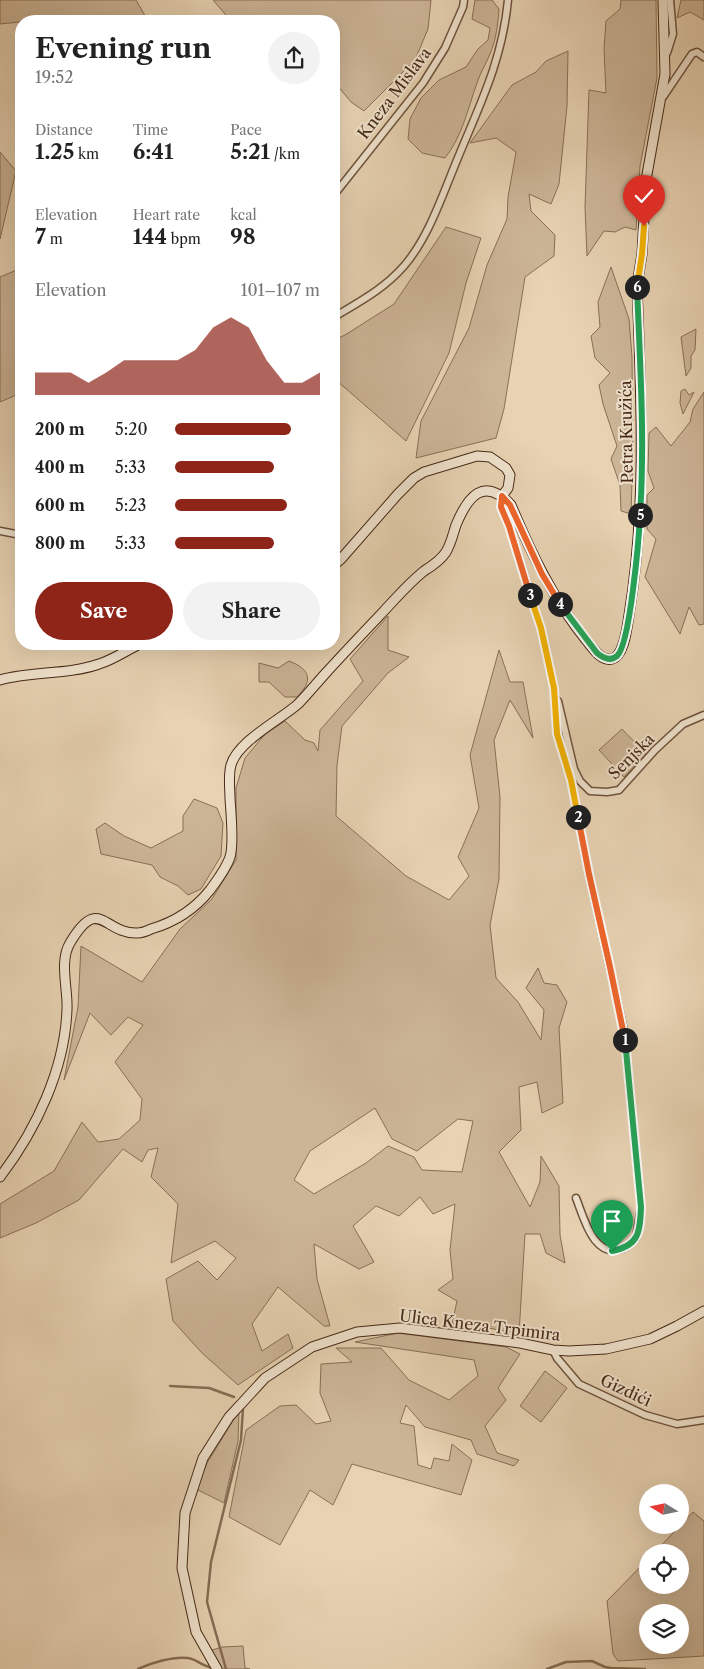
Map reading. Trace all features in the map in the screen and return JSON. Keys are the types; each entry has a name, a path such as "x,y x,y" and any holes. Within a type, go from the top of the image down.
{"street":[{"name":"Kneza Mislava","path":"340,187 423,83 445,48 463,7 464,0"},
{"path":"340,314 376,293 404,266 423,238 442,198 491,79 503,40 508,0"},
{"name":"Petra Kružića","path":"502,496 510,505 542,574 571,621 597,653 604,658 612,659 619,655 624,645 638,548 642,484 637,286 642,254 646,180 665,74 663,0"},
{"path":"664,62 673,34 670,0"},
{"path":"661,99 692,54 697,52 704,58"},
{"path":"340,560 401,491 424,472 477,456 490,457 506,468 510,475 508,488 502,496 501,507 509,526 541,628 554,688 557,734 571,780 589,874 624,1031 641,1207 636,1238 625,1248 612,1251 603,1248 593,1239 576,1198"},
{"path":"0,1177 30,1131 49,1090 63,1049 67,1009 65,965 68,946 81,925 92,919 104,919 119,930 138,934 166,925 189,912 211,890 231,856 232,820 229,782 231,763 242,748 259,732 298,704 414,579 445,554 457,523 473,496 488,490 502,496"},
{"path":"0,531 15,534"},
{"path":"0,680 98,664 127,650"},
{"name":"Senjska","path":"554,688 574,769 580,781 590,791 607,792 619,790 655,750 684,724 704,715"},
{"name":"Ulica Kneza Trpimira","path":"217,1669 196,1632 182,1568 185,1513 203,1458 229,1417 265,1378 312,1348 357,1332 400,1328 520,1343 553,1350 606,1349 650,1339 704,1311"},
{"name":"Gizdići","path":"553,1350 579,1384 645,1415 677,1424 704,1420"}],"shaded area":[{"path":"0,0 136,0 145,15 15,15 15,22 0,24"},
{"path":"213,0 431,0 428,29 415,60 364,111 351,102 340,89 340,15 226,15"},
{"path":"475,0 492,0 499,9 492,49 478,79 460,132 451,150 445,158 422,153 408,139 410,119 421,98 439,80 466,67 478,49 488,40 490,28 472,19"},
{"path":"621,0 656,0 657,78 640,166 636,230 625,227 615,232 604,231 587,256 585,207 589,90 606,93 604,49 606,21 620,9"},
{"path":"681,0 704,0 704,20 690,12 677,18"},
{"path":"568,51 567,106 559,184 551,204 529,194 531,211 555,235 554,256 525,277 504,409 496,438 416,458 421,421 469,328 487,265 507,219 508,197 516,152 496,138 470,143 512,85 536,72 546,61"},
{"path":"0,152 15,170 15,175 0,239"},
{"path":"446,227 481,238 466,283 449,353 406,441 340,383 340,337 394,304"},
{"path":"611,267 629,319 632,357 633,449 631,514 621,511 620,485 611,459 617,446 603,404 599,385 610,373 595,358 591,336 600,327 598,302"},
{"path":"15,271 15,396 0,402 0,277"},
{"path":"696,329 695,350 691,356 691,368 686,376 681,337"},
{"path":"685,389 689,395 694,392 683,414 680,403 681,391"},
{"path":"704,392 704,624 699,625 689,607 680,634 645,577 656,539 647,529 647,495 654,488 648,471 649,433 656,427 671,446 690,422 693,409"},
{"path":"388,616 388,650 409,657 388,673 342,726 337,765 336,816 406,876 449,900 469,876 458,857 479,808 470,755 499,650 510,682 523,682 533,738 510,700 494,740 500,797 499,879 490,925 496,978 518,1002 541,1040 544,1010 526,988 538,968 544,983 557,985 567,1002 559,1028 563,1103 542,1113 537,1082 519,1087 521,1130 499,1152 530,1207 540,1182 541,1156 559,1186 560,1235 565,1263 546,1253 540,1234 525,1234 519,1334 473,1325 452,1324 457,1301 438,1290 453,1279 450,1250 455,1204 433,1214 420,1197 399,1216 376,1206 353,1226 374,1262 359,1269 314,1244 317,1279 330,1326 324,1326 278,1287 252,1324 262,1351 288,1334 293,1348 238,1385 202,1353 173,1321 166,1279 198,1261 217,1280 236,1258 215,1241 171,1263 178,1204 151,1177 158,1148 148,1150 142,1162 123,1149 79,1200 36,1223 0,1238 0,1204 54,1171 82,1122 98,1142 119,1139 140,1120 142,1099 115,1062 143,1025 128,1017 111,1035 90,1013 64,1080 78,1007 81,946 142,982 180,929 212,899 236,860 236,788 245,758 266,733 285,721 305,740 314,743 318,751 320,730 363,681 350,659","holes":["375,1108 392,1139 417,1151 458,1119 473,1121 462,1172 422,1170 414,1157 388,1146 366,1163 314,1194 294,1180 310,1151"]},
{"path":"289,661 302,668 307,676 306,685 297,697 285,697 269,682 259,682 259,663 278,668"},
{"path":"622,729 646,754 624,777 599,750"},
{"path":"194,799 217,808 223,823 221,856 201,889 188,895 178,886 160,877 152,865 101,854 96,829 105,823 124,836 151,848 183,831 183,816"},
{"path":"398,1333 506,1347 520,1354 498,1388 506,1400 485,1426 497,1453 519,1460 514,1466 477,1454 471,1440 425,1427 406,1405 400,1423 414,1426 418,1465 431,1469 434,1458 449,1461 452,1444 472,1460 461,1495 352,1464 333,1505 310,1490 280,1545 229,1517 246,1430 280,1406 296,1405 316,1424 331,1421 320,1393 321,1364 352,1362 336,1348 381,1348 409,1380 449,1400 478,1376 474,1360 355,1342"},
{"path":"545,1371 567,1388 541,1422 520,1406"},
{"path":"239,1411 238,1441 224,1503 196,1489 207,1463"},
{"path":"693,1512 704,1521 704,1656 618,1661 613,1654 607,1601 639,1568 639,1594 689,1594 689,1544 663,1544 672,1534 689,1534 689,1516"},
{"path":"243,1646 245,1668 250,1669 221,1669 212,1650 222,1647"}],"waterway":[{"path":"170,1386 209,1388 234,1397"},
{"path":"226,1669 207,1602 211,1562 241,1440 243,1408"},
{"path":"138,1669 162,1660 176,1658 191,1659 214,1668"},
{"path":"547,1669 566,1662 592,1661 611,1668 645,1669"}],"route":[{"path":"612,1251 625,1248 636,1238 641,1207 624,1031 589,874 571,780 557,734 554,688 541,628 509,526 501,507 501,500 502,496 510,505 542,574 571,621 597,653 604,658 612,659 619,655 624,645 634,585 642,494 637,286 644,226"}]}
